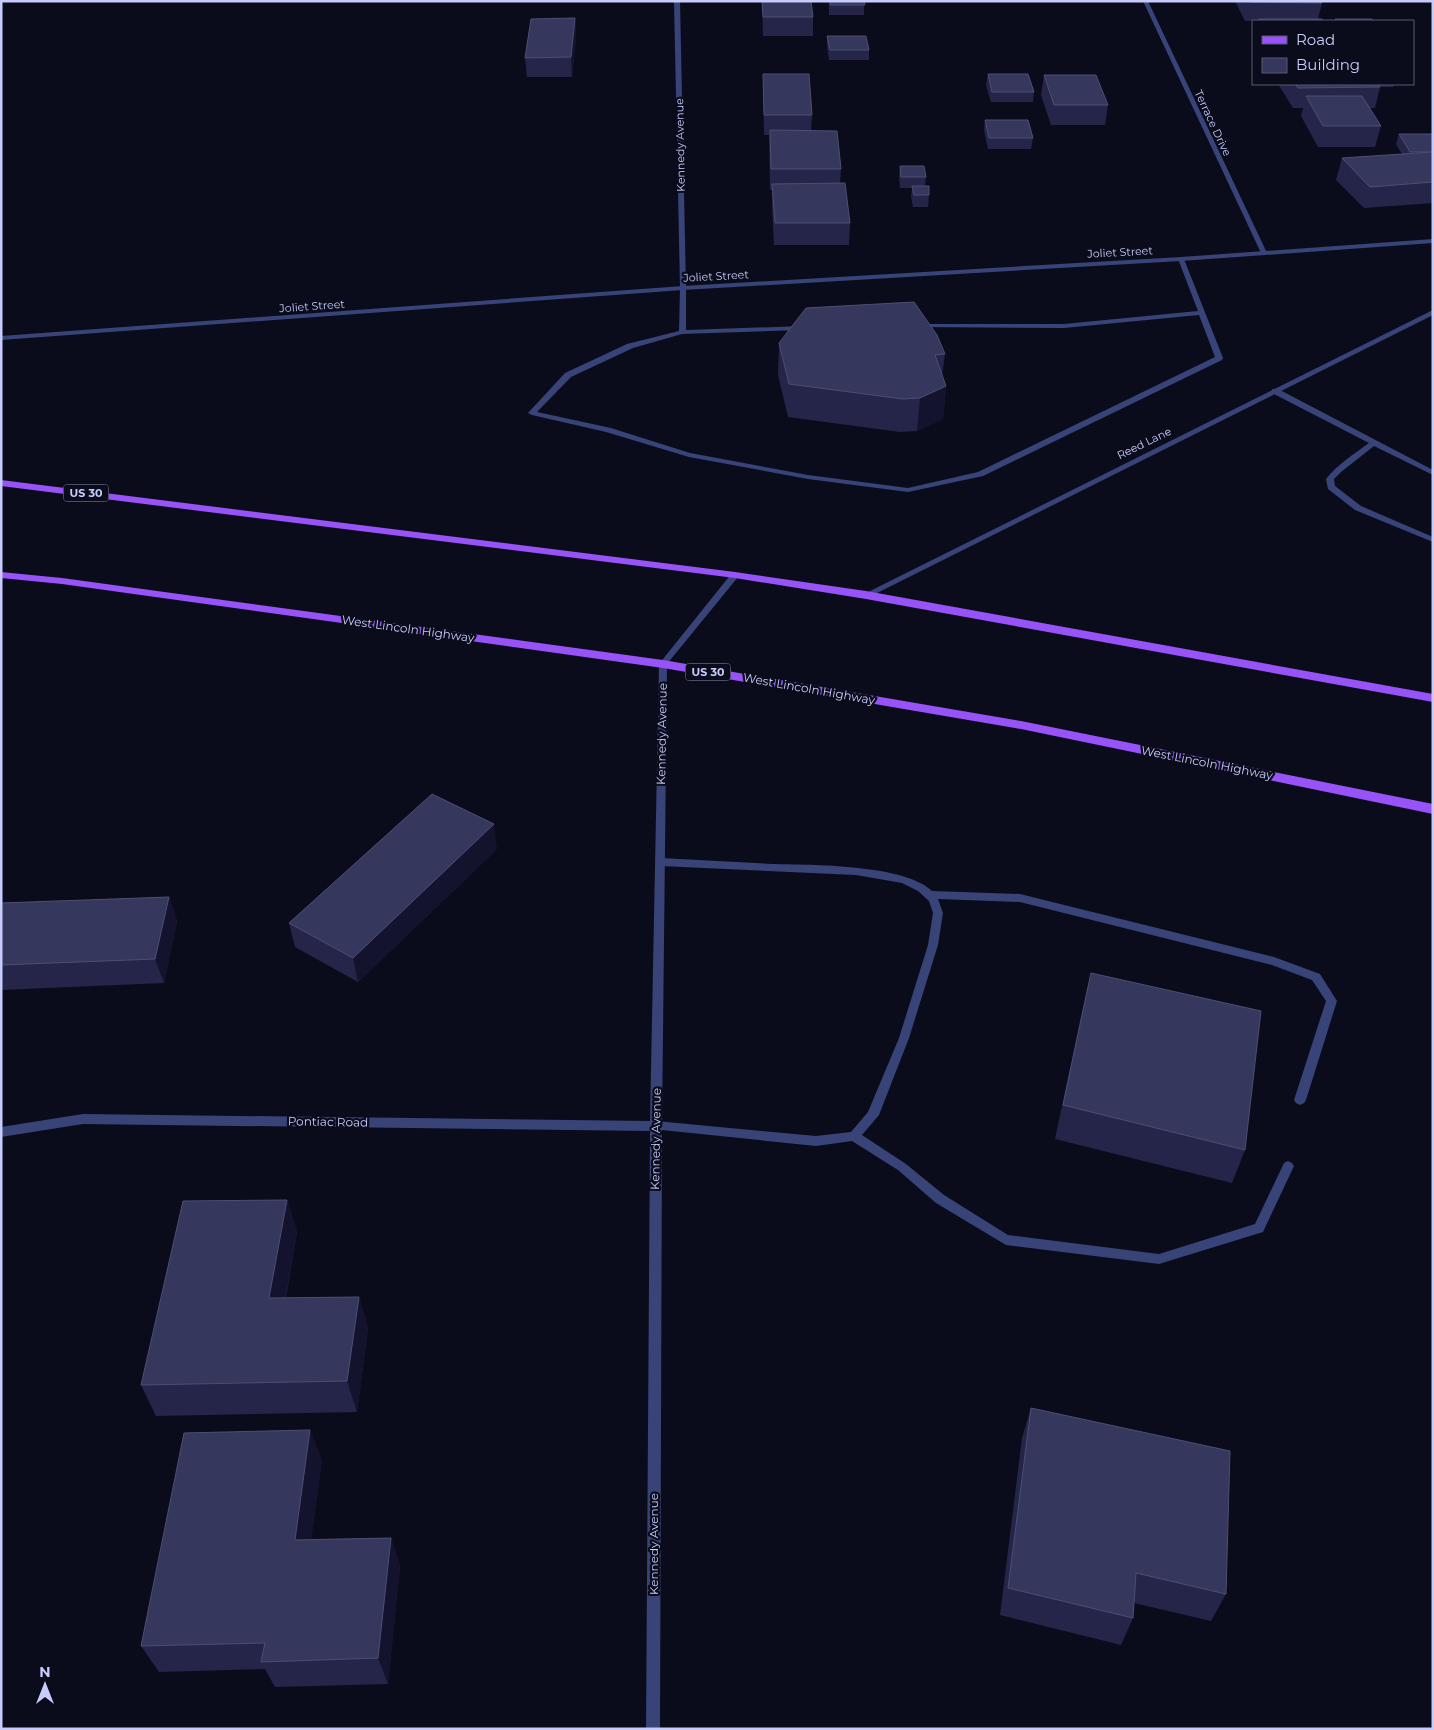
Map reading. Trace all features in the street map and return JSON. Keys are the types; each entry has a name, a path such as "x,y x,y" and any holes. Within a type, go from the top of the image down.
{"main road":[{"name":"US 30","path":"1,483 170,502 735,575 866,595 1433,698"},
{"name":"West Lincoln Highway","path":"1,575 62,581 663,664 1021,725 1433,809"}],"street":[{"name":"Kennedy Avenue","path":"676,1 683,288 682,332"},
{"name":"Terrace Drive","path":"1145,1 1264,253"},
{"name":"Joliet Street","path":"1,338 683,288 1181,259 1433,241"},
{"path":"815,327 682,332 630,346 568,375 532,413 608,430 689,455 808,477 908,490 980,474 1219,358 1181,259"},
{"name":"Reed Lane","path":"866,595 1433,312"},
{"path":"907,325 1064,326 1201,313"},
{"path":"1275,391 1433,472"},
{"path":"1374,442 1330,478 1330,487 1358,508 1433,540"},
{"path":"663,664 735,575"},
{"name":"Kennedy Avenue","path":"653,1729 656,1126 663,664"},
{"path":"661,862 856,871 904,880 922,888 933,899 938,913 933,946 904,1038 873,1115 854,1136 902,1167 940,1199 1006,1240 1159,1259 1258,1228 1288,1166"},
{"path":"929,895 1020,898 1274,962 1316,977 1332,1001 1300,1100"},
{"name":"Pontiac Road","path":"1,1132 83,1119 656,1126 816,1140 854,1136"}],"building":[{"path":"762,1 811,1 813,17 763,17"},
{"path":"830,1 864,1 865,5 830,5"},
{"path":"1321,1 1322,3 1250,2"},
{"path":"575,18 571,57 525,58 531,19"},
{"path":"1259,19 1322,20 1260,20"},
{"path":"1335,19 1373,20 1336,20"},
{"path":"827,36 866,36 869,50 830,50"},
{"path":"763,74 809,74 812,115 764,115"},
{"path":"988,74 1028,74 1034,92 992,92"},
{"path":"1044,75 1096,75 1108,105 1054,105"},
{"path":"1296,85 1379,85 1380,87 1298,88"},
{"path":"1306,96 1362,96 1381,126 1323,126"},
{"path":"985,120 1028,120 1033,138 989,138"},
{"path":"770,130 837,131 841,169 771,169"},
{"path":"1399,134 1433,134 1433,152 1410,152"},
{"path":"1433,152 1433,182 1370,187 1342,158"},
{"path":"900,166 924,166 926,177 901,177"},
{"path":"845,183 850,223 775,223 772,184"},
{"path":"912,186 929,186 929,195 914,195"},
{"path":"914,302 937,335 945,354 935,355 946,386 920,398 903,399 789,384 779,343 806,308"},
{"path":"432,794 494,824 353,958 289,923"},
{"path":"169,897 155,959 1,965 1,903"},
{"path":"1091,973 1261,1011 1245,1150 1063,1105"},
{"path":"287,1200 269,1298 359,1297 347,1381 141,1385 183,1201"},
{"path":"1031,1408 1230,1451 1226,1594 1136,1573 1133,1618 1008,1588"},
{"path":"310,1430 295,1540 391,1538 378,1658 261,1662 265,1643 141,1646 184,1433"}]}
